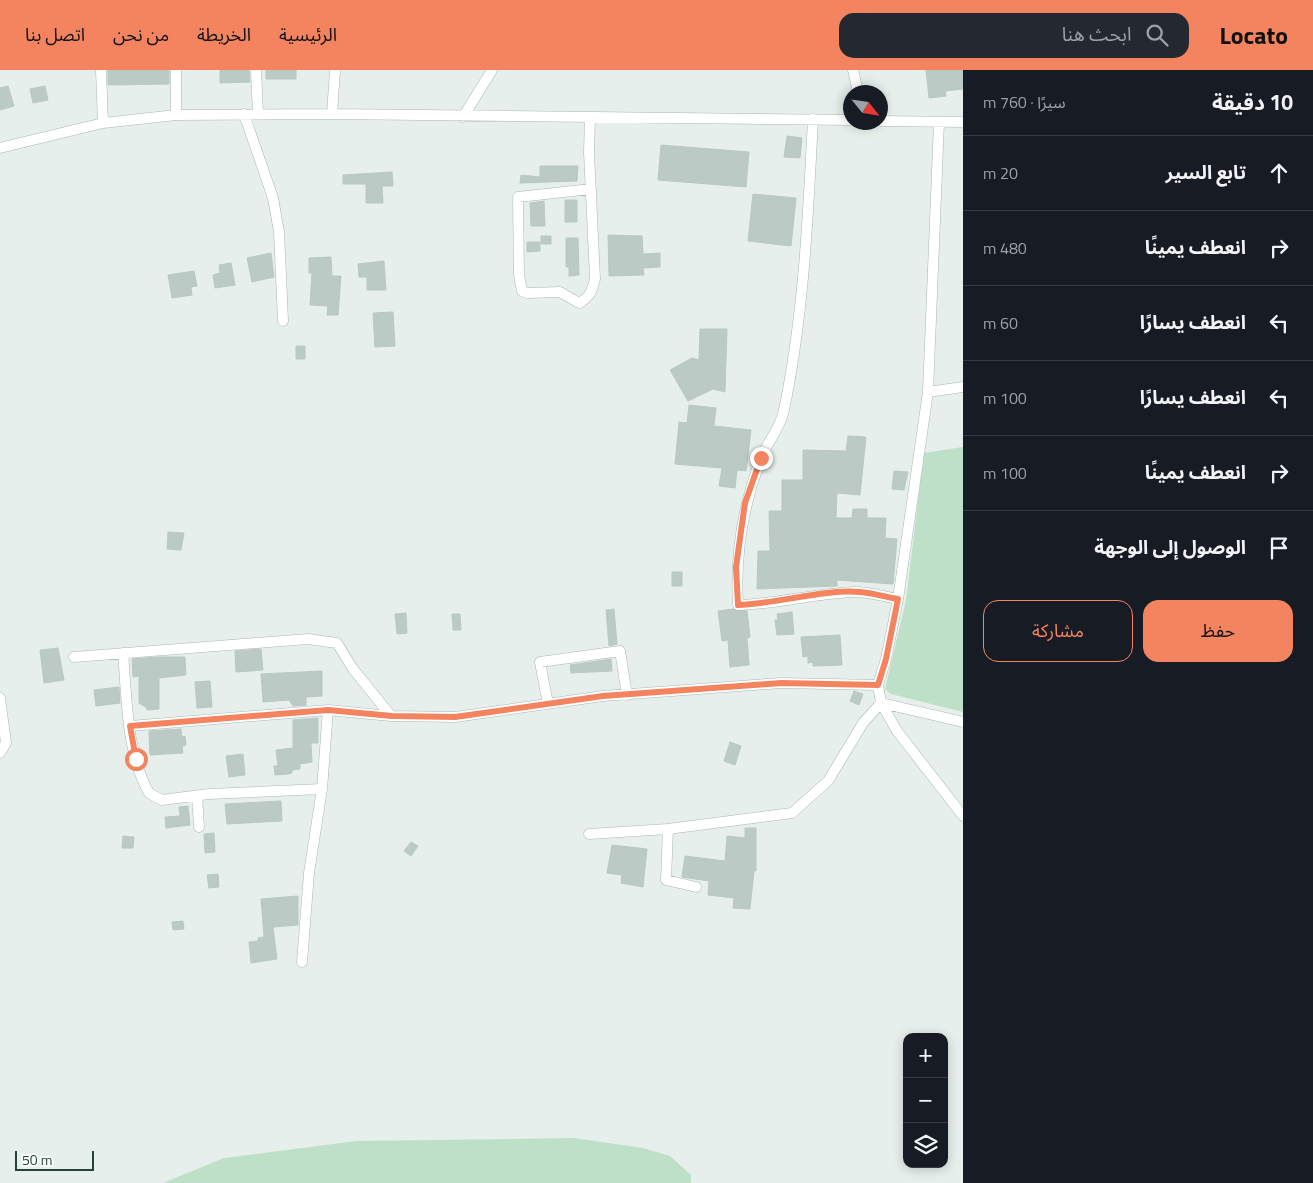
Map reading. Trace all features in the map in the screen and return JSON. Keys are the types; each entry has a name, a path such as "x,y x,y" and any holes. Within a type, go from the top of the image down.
{"street":[{"path":"101,70 103,124"},
{"path":"176,70 176,115"},
{"path":"256,70 258,114"},
{"path":"332,114 335,70"},
{"path":"462,117 492,70"},
{"path":"853,70 856,85"},
{"path":"244,114 274,198 279,232 283,320"},
{"path":"0,148 103,124 176,115 332,114 462,117 843,120"},
{"path":"590,118 590,189 595,279 592,291 587,298 578,303 560,292 527,294 522,291 519,275 518,197 590,189"},
{"path":"813,119 808,232 795,342 779,429 761,458 745,503 736,567 738,605 858,592 898,599"},
{"path":"888,121 963,122"},
{"path":"940,122 928,392 898,599 886,659 878,685 881,704 923,767 963,816"},
{"path":"928,392 963,387"},
{"path":"74,657 308,639 329,641 337,643 353,670 392,716"},
{"path":"548,704 540,662 620,651 627,695"},
{"path":"123,653 130,726 136,759 140,776 149,793 162,800 197,796 322,789"},
{"path":"130,726 328,710 392,716 455,717 627,695 781,683 878,685"},
{"path":"0,698 6,743 0,753"},
{"path":"881,704 963,722"},
{"path":"589,834 668,828 792,813 828,781 863,722 881,704"},
{"path":"302,962 309,873 322,789 328,710"},
{"path":"197,796 199,827"},
{"path":"668,828 666,880 696,887"}],"green space":[{"path":"963,447 963,712 891,694 885,689 906,600 924,453"},
{"path":"574,1138 643,1148 670,1156 691,1175 691,1183 163,1183 224,1158 356,1141"}],"building":[{"path":"108,70 169,70 169,84 108,85"},
{"path":"220,70 249,70 250,82 220,83"},
{"path":"266,70 296,70 296,79 266,79"},
{"path":"926,70 963,70 963,89 945,91 946,96 929,98"},
{"path":"8,86 14,106 0,110 0,88"},
{"path":"45,86 48,100 33,103 30,89"},
{"path":"787,136 802,138 800,158 784,157"},
{"path":"661,145 749,152 746,187 658,180"},
{"path":"540,166 578,166 577,181 520,183 521,175 540,177"},
{"path":"392,172 393,186 382,186 383,203 366,203 366,184 343,184 343,175"},
{"path":"753,194 796,198 791,246 748,241"},
{"path":"565,200 577,200 577,222 565,222"},
{"path":"544,201 545,226 531,226 530,203"},
{"path":"608,235 642,236 643,254 660,253 660,267 643,268 644,275 609,276"},
{"path":"541,236 551,236 551,244 541,244"},
{"path":"566,238 578,238 579,275 569,276 569,267 566,267"},
{"path":"527,242 540,242 540,251 527,252"},
{"path":"271,253 274,277 252,282 247,258"},
{"path":"331,257 332,276 341,276 338,315 327,315 328,306 310,305 312,273 309,273 309,258"},
{"path":"384,261 386,290 367,290 367,277 359,277 358,264"},
{"path":"231,263 235,285 215,288 213,275 220,273 219,265"},
{"path":"194,271 197,286 191,287 192,295 172,298 168,275"},
{"path":"393,312 395,346 375,347 373,313"},
{"path":"700,329 727,329 725,392 713,389 688,401 670,370 692,358 699,360"},
{"path":"296,346 305,346 305,359 296,359"},
{"path":"689,405 716,408 714,426 751,430 746,471 737,470 735,488 719,486 722,468 675,464 679,422 687,423"},
{"path":"848,436 866,437 860,495 837,493 836,518 852,518 853,509 867,509 867,518 886,518 885,538 897,539 893,584 837,580 837,586 757,589 758,551 770,551 769,511 782,511 782,480 803,480 803,450 846,451"},
{"path":"894,471 908,472 904,490 892,489"},
{"path":"168,532 184,533 181,550 167,549"},
{"path":"672,572 682,572 682,586 672,586"},
{"path":"614,609 617,644 609,646 606,610"},
{"path":"733,609 747,611 750,637 747,638 749,665 730,667 728,640 722,641 718,611"},
{"path":"792,612 794,634 777,635 775,620 778,620 777,614"},
{"path":"406,613 407,633 397,634 395,614"},
{"path":"452,614 460,614 461,630 453,630"},
{"path":"840,635 842,665 813,666 813,662 808,663 808,656 803,657 801,637"},
{"path":"58,648 64,680 44,683 40,650"},
{"path":"261,649 263,670 236,672 235,651"},
{"path":"185,657 186,675 159,678 159,709 147,710 147,708 139,703 139,676 133,677 132,659"},
{"path":"611,659 612,671 571,673 570,665"},
{"path":"322,671 322,696 306,697 306,705 293,706 289,700 263,702 261,674"},
{"path":"210,681 212,707 197,708 195,682"},
{"path":"119,687 120,703 96,706 94,690"},
{"path":"854,691 863,694 859,705 850,701"},
{"path":"318,718 318,743 311,743 312,762 300,764 300,769 292,770 292,773 275,775 274,766 278,766 276,750 293,748 293,720"},
{"path":"181,729 182,737 185,736 186,745 182,746 183,753 150,755 149,731"},
{"path":"730,742 741,746 735,765 724,761"},
{"path":"243,754 245,775 229,777 226,756"},
{"path":"281,801 282,821 227,824 225,804"},
{"path":"188,806 190,825 166,828 165,817 180,816 179,807"},
{"path":"745,828 756,828 756,871 754,871 750,909 733,908 734,898 708,895 709,881 682,877 685,856 725,861 727,836 745,838"},
{"path":"214,833 215,852 205,853 204,834"},
{"path":"123,836 134,837 133,848 122,848"},
{"path":"411,842 418,846 411,856 404,851"},
{"path":"612,845 647,849 643,887 621,883 622,875 607,873"},
{"path":"218,874 219,887 209,888 207,875"},
{"path":"298,896 298,925 273,927 277,959 251,963 249,942 258,941 258,938 264,937 261,899"},
{"path":"183,921 184,929 173,930 172,922"}],"route":[{"path":"136,759 130,726 328,710 392,716 455,717 603,696 781,683 878,685 886,659 898,599 858,592 738,605 736,567 745,503 761,458"}]}
